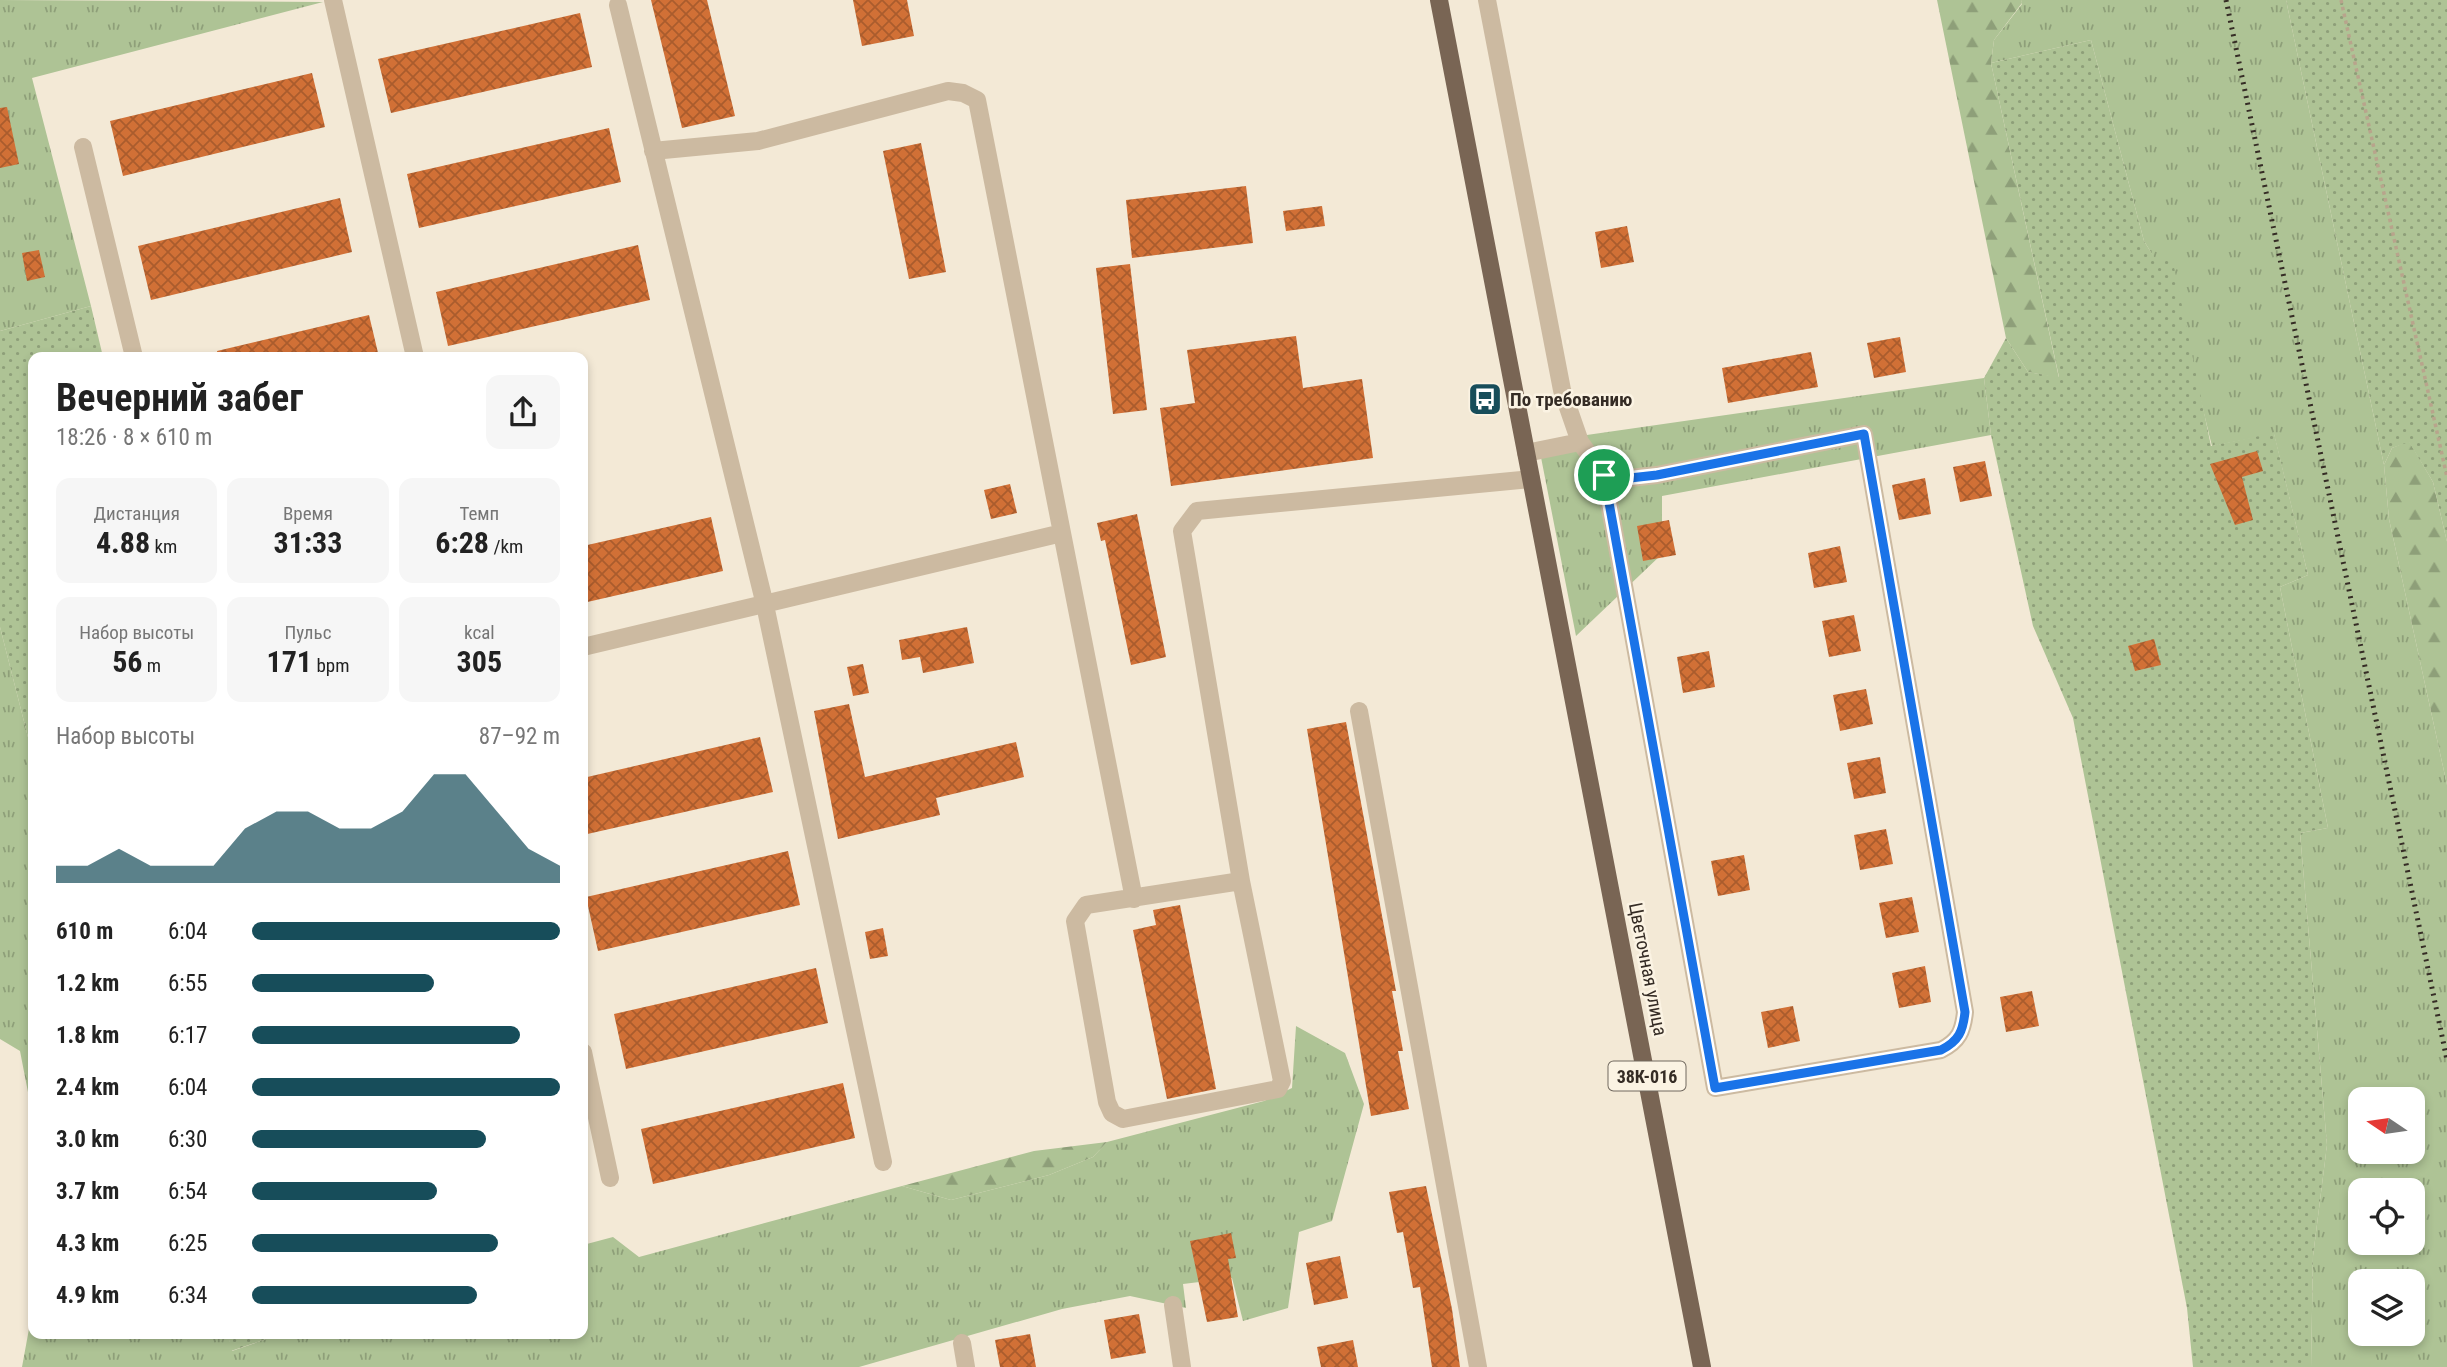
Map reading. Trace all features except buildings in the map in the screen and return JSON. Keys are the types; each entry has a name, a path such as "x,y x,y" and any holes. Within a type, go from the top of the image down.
{"main road":[{"name":"38К-016","path":"1439,0 1531,479"},
{"name":"Цветочная улица","path":"1531,479 1702,1367"}],"street":[{"path":"333,0 414,352"},
{"path":"1487,0 1563,390 1580,442 1604,475 1715,1088 1941,1050 1954,1044 1963,1029 1965,1012 1864,434 1657,475 1630,478 1604,475"},
{"path":"618,5 765,605 883,1162"},
{"path":"653,151 758,142 948,91 963,93 977,100 1134,899"},
{"path":"83,146 133,352"},
{"path":"1526,453 1580,442"},
{"path":"1241,881 1086,905 1075,921 1107,1102 1112,1113 1123,1119 1278,1089 1282,1071 1241,881 1182,531 1187,520 1197,511 1531,479"},
{"path":"588,646 1062,533"},
{"path":"1359,711 1478,1367"},
{"path":"588,1075 610,1178"},
{"path":"1173,1305 1182,1367"},
{"path":"962,1343 965,1367"}],"path":[{"path":"2341,0 2447,477"}],"green space":[{"path":"0,0 323,2 32,78 91,306 0,331"},
{"path":"1937,0 2021,0 2022,3 1994,40 1991,63 2059,378 2028,372 2006,338"},
{"path":"2021,0 2286,0 2384,465 2389,519 2447,785 2447,1367 2311,1367 2313,1256 2327,1145 2300,833 2328,828 2280,587 2308,575 2274,434 2212,446 2177,313 2156,262 2144,241 2091,40 1991,63 1994,40 2022,4"},
{"path":"2286,0 2447,0 2447,542 2433,482 2409,442 2392,448 2384,465"},
{"path":"2091,40 2144,241 2154,257 2173,262 2211,446 2274,433 2308,575 2280,587 2328,828 2300,833 2327,1145 2313,1256 2311,1367 2193,1367 2187,1308 2073,718 2033,626 1991,435 1984,378 2006,338 2028,372 2059,377 1991,63"},
{"path":"91,306 102,352 28,352 28,737 0,627 0,331"},
{"path":"1984,378 1991,435 1662,496 1662,554 1576,636 1538,442"},
{"path":"2409,441 2433,482 2447,542 2447,785 2389,519 2384,465 2392,448"},
{"path":"0,627 28,737 28,1092 20,1051 0,1039"},
{"path":"1296,1026 1345,1053 1364,1104 1332,1221 1299,1232 1288,1308 1243,1321 1232,1278 1183,1284 1186,1308 1130,1296 1062,1309 859,1367 22,1367 28,1334 28,1339 229,1339 232,1351 267,1339 588,1339 588,1244 613,1237 639,1257 902,1186 951,1200 1049,1175 1093,1157 1107,1142 1264,1101 1292,1088"},
{"path":"1107,1142 1093,1157 1049,1175 951,1200 902,1186 1034,1151"},
{"path":"229,1339 266,1339 231,1351"}],"railway":[{"path":"2226,0 2447,1060"}],"place":[{"name":"По требованию","path":"1485,399"}],"route":[{"path":"1864,434 1965,1012 1963,1029 1954,1044 1941,1050 1715,1088 1604,475 1630,478 1657,475 1864,434"}]}
